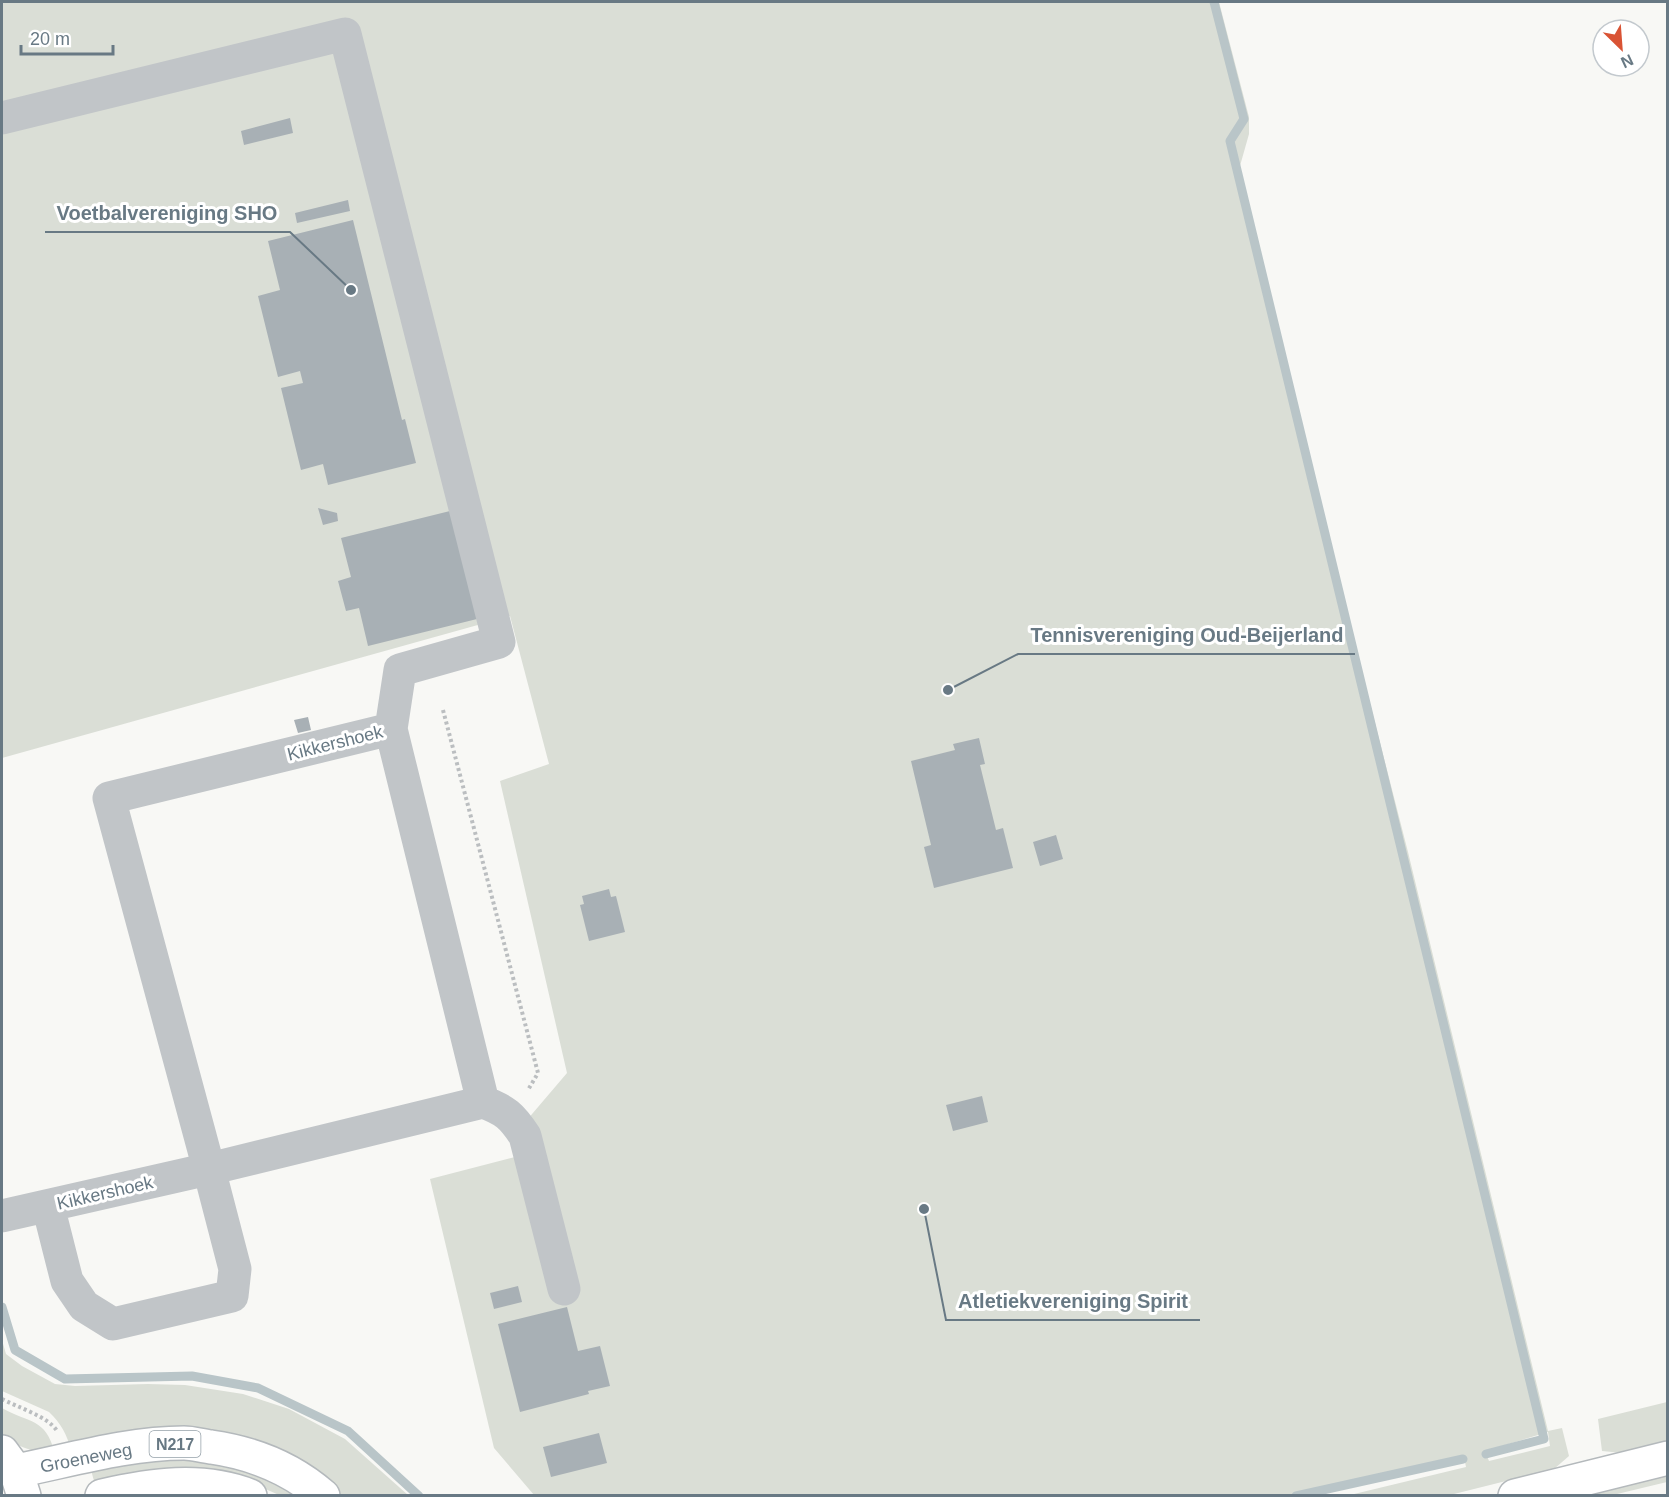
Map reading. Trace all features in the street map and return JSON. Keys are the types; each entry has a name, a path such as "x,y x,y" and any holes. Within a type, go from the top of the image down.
{"main road":[{"name":"Groeneweg","path":"14,1473 135,1448 185,1443 239,1451 279,1466 313,1487 323,1496"},
{"path":"1515,1496 1668,1458"},
{"path":"102,1496 143,1487 205,1485 250,1496"}],"lane":[{"path":"2,118 345,34 499,642 400,670 391,729"},
{"name":"Kikkershoek","path":"2,1216 208,1169 483,1102 391,729 109,798 208,1169"},
{"path":"483,1102 513,1117 525,1136 564,1289"},
{"path":"48,1206 67,1281 84,1306 112,1324 232,1296 236,1269 208,1169"}],"path":[{"path":"443,710 538,1073 513,1117"}],"shaded area":[{"path":"2,2 1219,2 1249,117 1249,134 1236,180 1408,852 1548,1431 1562,1428 1569,1456 1554,1469 1446,1496 1350,1495 1466,1467 1464,1457 1310,1496 534,1495 494,1448 430,1179 519,1156 515,1134 567,1073 500,781 549,764 510,616 2,758","holes":["1548,1432 1550,1446 1489,1461 1485,1451"]},
{"path":"2,1340 6,1354 22,1366 55,1384 75,1386 185,1385 243,1394 289,1409 345,1439 408,1495 340,1495 297,1464 71,1450 63,1429 49,1412 2,1391"},
{"path":"1667,1402 1667,1441 1622,1453 1602,1451 1598,1419"},
{"path":"2,1408 41,1427 51,1441 55,1453 39,1452 27,1448 2,1435"},
{"path":"198,1453 309,1495 279,1495 261,1487 134,1478 87,1489 94,1481 91,1470"},
{"path":"1667,1476 1667,1482 1613,1495 1591,1495"}],"building":[{"path":"290,118 293,133 244,145 241,131"},
{"path":"348,200 350,211 297,223 295,213"},
{"path":"353,220 402,420 405,419 416,463 328,485 323,464 301,470 281,388 303,383 300,371 278,377 258,296 280,290 268,241"},
{"path":"318,508 337,513 338,521 323,525"},
{"path":"450,511 477,619 368,646 359,608 346,611 338,581 351,577 341,538"},
{"path":"308,717 311,730 298,733 294,720"},
{"path":"979,738 985,764 980,765 996,830 1003,828 1013,868 934,888 924,847 931,845 911,761 955,750 953,744"},
{"path":"1056,835 1063,859 1040,866 1033,842"},
{"path":"609,889 611,897 616,896 625,932 589,941 580,905 584,904 582,896"},
{"path":"982,1096 988,1122 953,1131 946,1105"},
{"path":"518,1286 522,1302 494,1309 490,1293"},
{"path":"567,1307 578,1351 600,1346 610,1386 588,1391 589,1394 520,1412 498,1324"},
{"path":"599,1433 607,1463 551,1477 543,1447"}],"waterway":[{"path":"1214,2 1244,119 1230,141 1544,1439 1486,1454"},
{"path":"2,1307 15,1350 65,1379 192,1376 258,1388 348,1431 419,1496"},
{"path":"1296,1496 1463,1459"}],"place":[{"name":"Voetbalvereniging SHO","path":"351,290"},
{"name":"Tennisvereniging Oud-Beijerland","path":"948,690"},
{"name":"Atletiekvereniging Spirit","path":"924,1209"}]}
